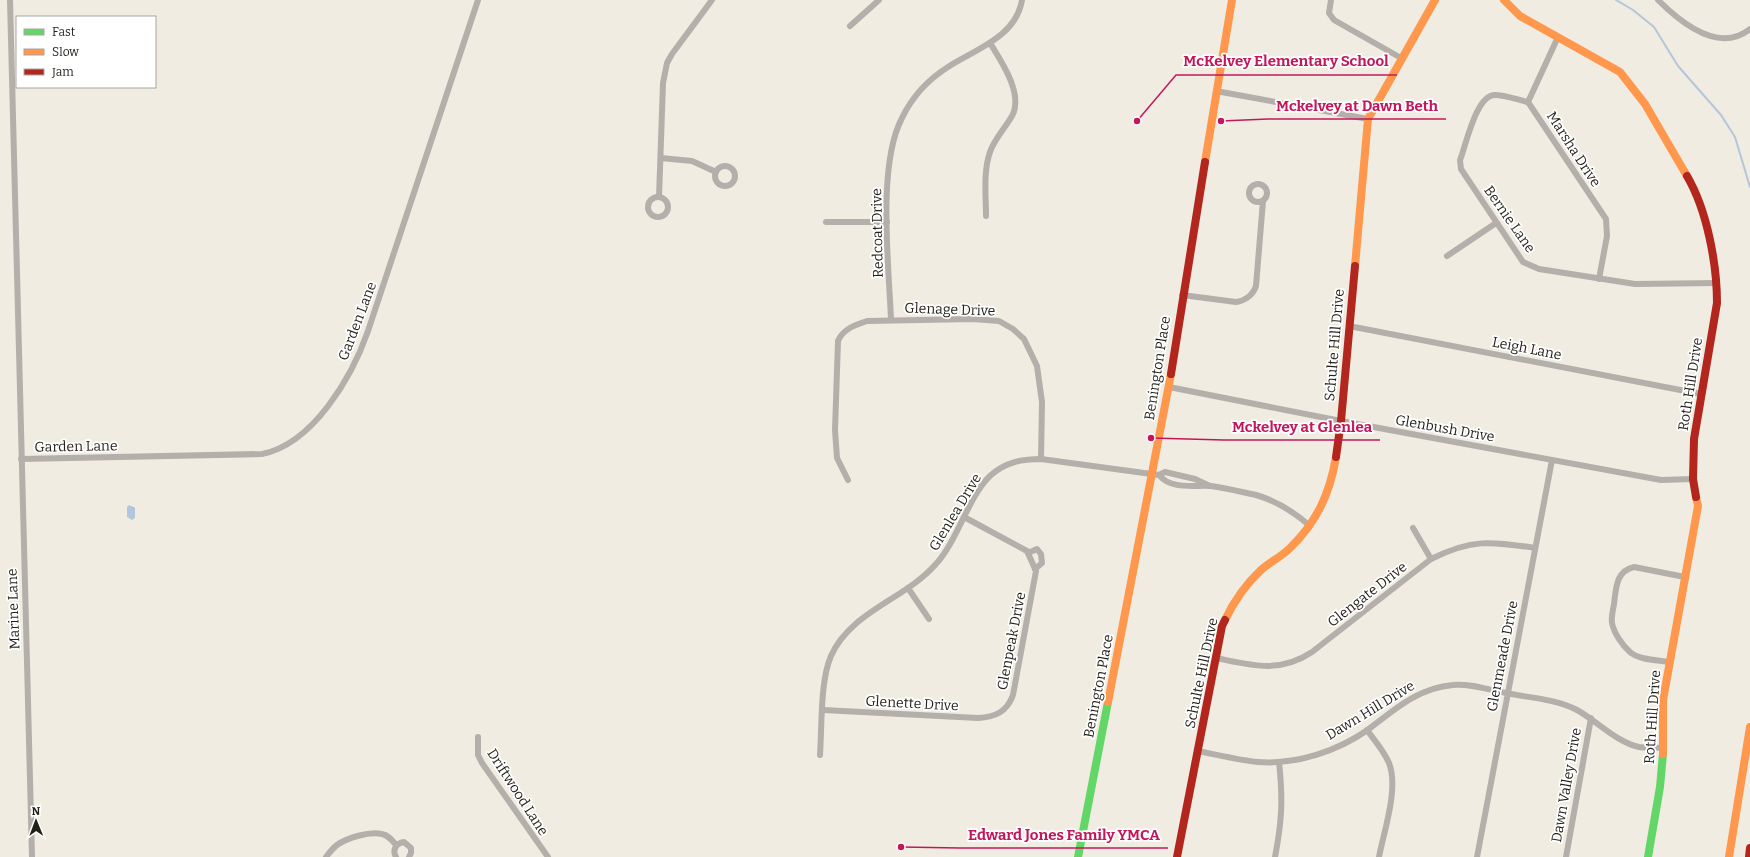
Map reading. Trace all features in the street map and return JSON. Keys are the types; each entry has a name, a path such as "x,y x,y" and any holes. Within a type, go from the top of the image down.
{"main road":[{"name":"Benington Place","path":"1078,857 1155,474 1182,295 1232,0"},
{"name":"Schulte Hill Drive","path":"1177,857 1222,626 1233,602 1247,584 1261,570 1289,549 1310,526 1326,496 1332,480 1340,421 1368,119 1435,0"},
{"name":"Roth Hill Drive","path":"1504,0 1520,16 1620,72 1645,104 1690,181 1705,221 1717,283 1717,303 1694,439 1693,479 1698,506 1663,700 1663,748 1660,787 1648,857"},
{"path":"1729,857 1750,727"},
{"path":"1749,857 1750,848"}],"street":[{"name":"Marine Lane","path":"10,0 32,857"},
{"name":"Garden Lane","path":"21,459 262,454 279,449 300,436 337,392 357,358 368,331 478,0"},
{"path":"659,197 663,83 668,63 679,43 712,0"},
{"path":"850,26 879,0"},
{"name":"Redcoat Drive","path":"891,320 887,222 888,166 894,139 901,118 930,80 948,67 990,43 1010,27 1020,9 1022,0"},
{"path":"1331,0 1329,13 1334,20 1401,58"},
{"path":"1658,0 1683,23 1700,32 1712,36 1734,37 1744,34 1750,29"},
{"path":"1528,102 1558,37"},
{"path":"986,216 987,163 990,151 1013,114 1015,95 1010,78 990,43"},
{"path":"1216,90 1368,119"},
{"name":"Bernie Lane","path":"1528,102 1495,95 1486,97 1480,105 1460,160 1461,169 1523,262 1539,269 1635,284 1717,283"},
{"name":"Marsha Drive","path":"1528,102 1606,218 1607,236 1599,279"},
{"path":"661,158 692,161 716,172"},
{"path":"1182,295 1236,302 1241,301 1254,293 1256,286 1263,201"},
{"path":"826,222 887,222"},
{"path":"1447,256 1496,223"},
{"name":"Glenage Drive","path":"891,320 973,319 999,321 1013,329 1024,339 1037,366 1042,402 1041,459"},
{"path":"848,480 837,458 835,430 838,341 841,333 856,324 867,321 891,320"},
{"name":"Leigh Lane","path":"1349,326 1701,394"},
{"name":"Glenbush Drive","path":"1169,387 1340,421 1660,480 1693,479"},
{"name":"Glenlea Drive","path":"820,755 824,683 830,657 836,646 856,624 908,588 934,567 944,555 981,487 990,476 1000,468 1009,463 1024,459 1041,459 1155,474 1165,472 1204,482 1210,486"},
{"name":"Glenmeade Drive","path":"1477,857 1552,460"},
{"name":"Glenlea Drive","path":"1155,474 1163,481 1181,486 1210,486 1258,496 1284,506 1310,526"},
{"name":"Glenpeak Drive","path":"964,517 1028,553 1035,569 1036,576 1013,695 1009,705 999,714"},
{"path":"1413,528 1431,559"},
{"name":"Glengate Drive","path":"1216,658 1251,665 1274,667 1302,659 1431,559 1463,546 1486,541 1535,548"},
{"name":"Glenpeak Drive","path":"1028,553 1037,549 1041,554 1042,563 1035,569"},
{"path":"1669,662 1638,656 1631,653 1624,645 1612,622 1616,584 1623,572 1628,568 1634,567 1685,577"},
{"path":"908,588 929,618"},
{"name":"Dawn Hill Drive","path":"1198,751 1257,762 1279,762 1313,756 1340,745 1367,730 1401,703 1431,689 1454,685 1473,686 1557,702 1575,709 1591,718 1623,741 1639,746 1663,748"},
{"name":"Glenette Drive","path":"823,710 978,718 989,718 999,714"},
{"name":"Dawn Valley Drive","path":"1566,857 1591,718"},
{"path":"1367,730 1383,751 1392,776 1392,791 1379,857"},
{"name":"Driftwood Lane","path":"478,737 478,755 482,763 548,857"},
{"path":"1275,857 1282,816 1283,796 1279,762"},
{"path":"326,857 337,845 372,833 390,837 396,845"},
{"path":"396,845 404,842 409,845 412,850 409,857"},
{"path":"396,845 394,850 396,857"}],"water":[{"path":"129,505 135,508 135,518 132,520 127,517 127,507"}],"waterway":[{"path":"1616,0 1633,10 1654,27 1678,66 1721,115 1735,137 1750,187"}],"traffic: fast":[{"path":"1078,857 1108,702"},
{"path":"1648,857 1660,787 1663,754"}],"traffic: slow":[{"path":"1205,162 1232,0"},
{"path":"1355,266 1368,119 1435,0"},
{"path":"1504,0 1520,16 1620,72 1645,104 1687,176"},
{"path":"1108,702 1171,374"},
{"path":"1225,620 1232,606 1250,581 1268,564 1290,548 1308,528 1326,495 1336,457"},
{"path":"1663,754 1663,700 1698,506 1696,497"},
{"path":"1729,857 1750,727"}],"traffic: jam":[{"path":"1171,374 1205,162"},
{"path":"1687,176 1700,205 1710,238 1717,288 1717,303 1694,439 1693,479 1696,497"},
{"path":"1336,457 1341,421 1355,266"},
{"path":"1177,857 1222,626 1225,620"},
{"path":"1749,857 1750,848"}],"place":[{"name":"McKelvey Elementary School","path":"1137,121"},
{"name":"Mckelvey at Dawn Beth","path":"1221,121"},
{"name":"Mckelvey at Glenlea","path":"1151,438"},
{"name":"Edward Jones Family YMCA","path":"901,847"}]}
